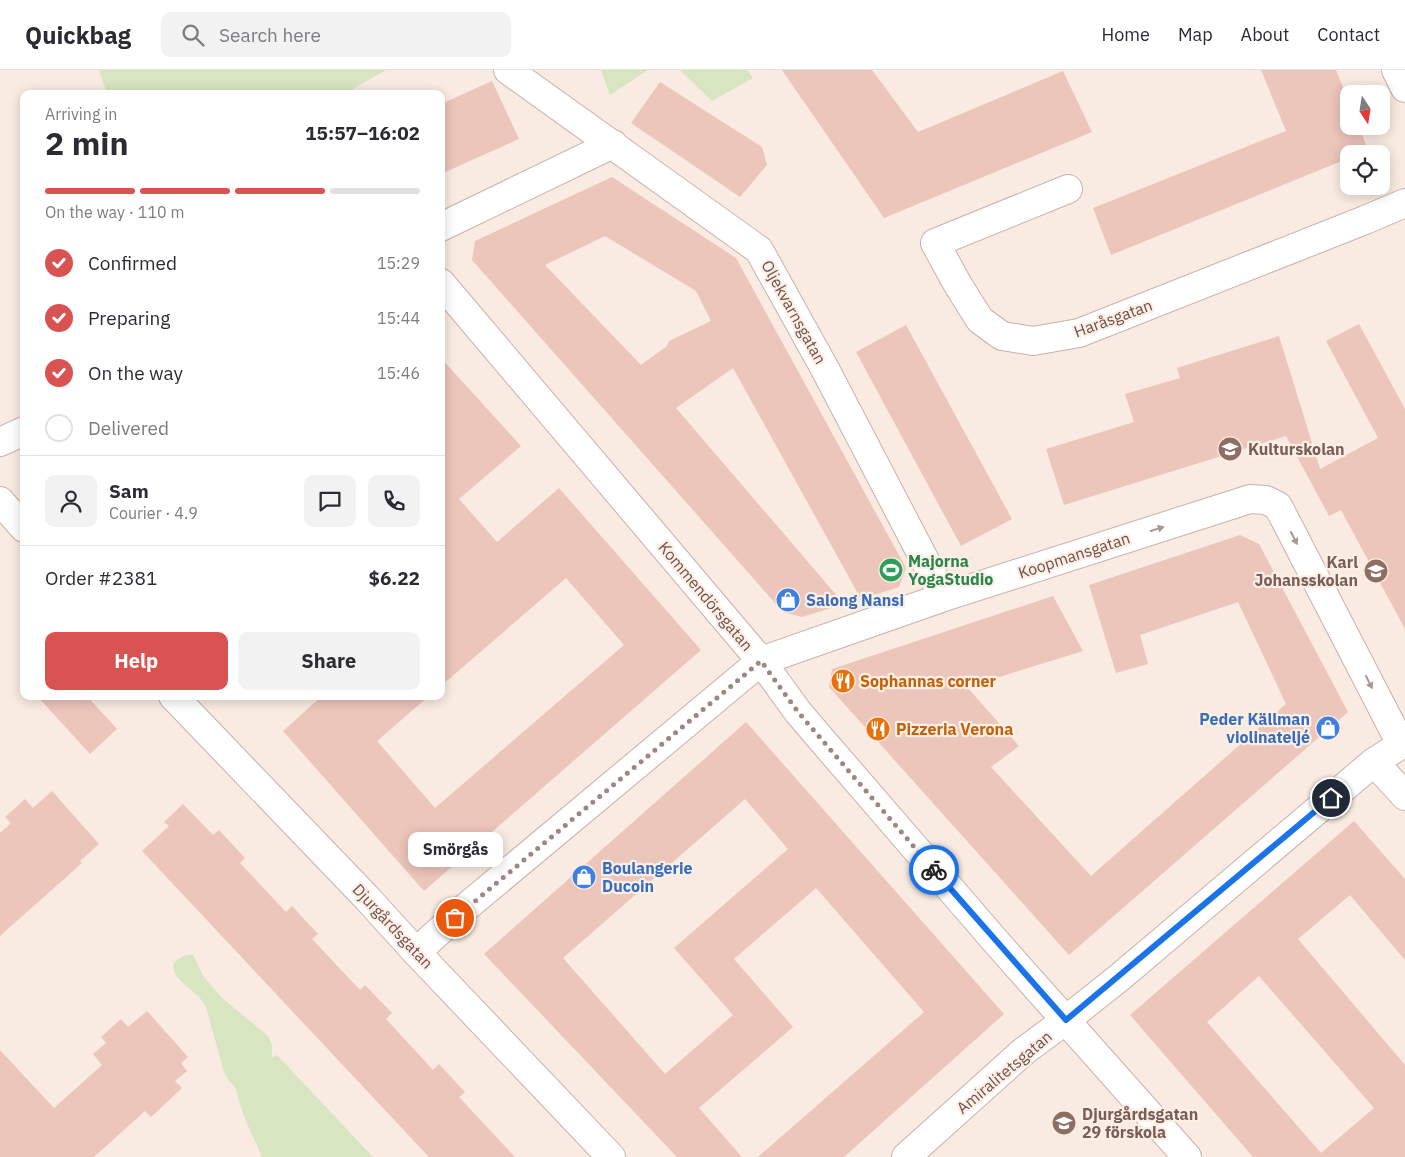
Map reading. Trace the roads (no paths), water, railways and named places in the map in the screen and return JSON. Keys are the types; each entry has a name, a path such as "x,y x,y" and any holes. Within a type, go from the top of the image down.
{"street":[{"name":"Oljekvarnsgatan","path":"508,70 759,250 826,369 944,597"},
{"path":"1396,70 1405,88"},
{"path":"445,225 613,144"},
{"name":"Haråsgatan","path":"1068,189 935,243 980,320 1002,336 1033,341 1079,333 1405,203"},
{"name":"Kommendörsgatan","path":"445,288 761,661 815,732 998,944 1187,1157"},
{"path":"0,442 20,433"},
{"name":"Koopmansgatan","path":"416,952 465,908 761,661 944,597 1250,499 1266,500 1278,506 1403,743"},
{"path":"0,501 20,524"},
{"name":"Djurgårdsgatan","path":"177,700 611,1157"},
{"name":"Amiralitetsgatan","path":"906,1157 1024,1050 1066,1020 1374,762 1403,743"},
{"path":"1374,762 1405,796"}],"place":[{"name":"Kulturskolan","path":"1230,449"},
{"name":"Majorna YogaStudio","path":"891,570"},
{"name":"Karl Johansskolan","path":"1376,571"},
{"name":"Salong Nansi","path":"788,600"},
{"name":"Sophannas corner","path":"843,681"},
{"name":"Peder Källman violinateljé","path":"1328,728"},
{"name":"Pizzeria Verona","path":"878,729"},
{"name":"Boulangerie Ducoin","path":"584,877"},
{"name":"Smörgås","path":"455,918"},
{"name":"Djurgårdsgatan 29 förskola","path":"1064,1123"}]}
